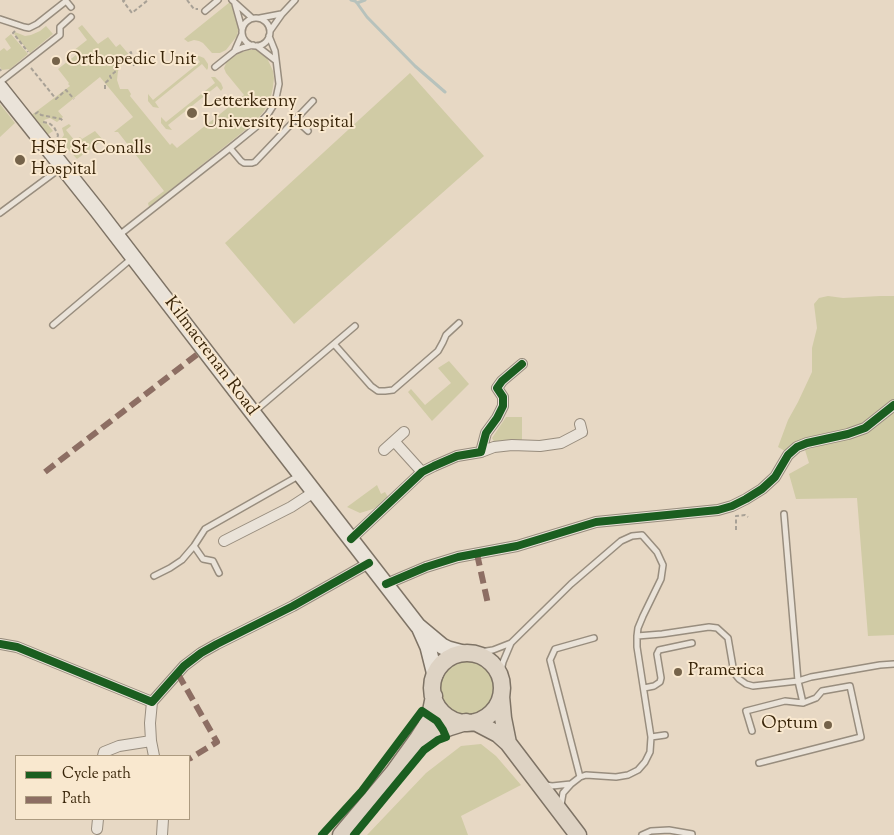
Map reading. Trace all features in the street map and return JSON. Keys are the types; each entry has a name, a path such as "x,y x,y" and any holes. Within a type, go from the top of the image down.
{"main road":[{"name":"Kilmacrenan Road","path":"0,88 134,257 252,413 418,626 428,647 435,675"},
{"name":"Kilmacrenan Road","path":"418,626 442,646 468,653"},
{"path":"341,835 394,772 426,726 434,696 435,675 444,662 453,656 468,653 483,656 491,662 500,675 502,718 508,743"},
{"path":"434,696 440,709 447,716 456,720 470,722 498,734 508,743 577,835"},
{"path":"417,740 450,727 481,720 492,713 501,696"}],"street":[{"path":"481,452 486,433 503,406 503,397 497,388 502,381 522,364"},
{"path":"386,584 426,567 458,557 517,546 596,522 718,510 732,506 746,499 775,477 788,455 797,447 865,428 894,405"},
{"path":"351,539 422,472 457,456 481,452 494,447 512,445 540,446 561,443 582,432 580,424"},
{"path":"384,450 404,432"},
{"path":"394,441 422,472"},
{"path":"224,541 291,507 314,492"},
{"path":"154,755 150,723 152,702 184,666 209,648 293,606 369,563"},
{"path":"0,644 17,647 152,702"},
{"path":"103,755 104,752 119,746 151,741"},
{"path":"162,835 163,820"}],"lane":[{"path":"205,11 218,0"},
{"path":"215,67 235,51 266,42 282,14 295,0"},
{"path":"0,19 29,28 38,24 66,1 71,7"},
{"path":"234,2 252,18"},
{"path":"234,2 247,42 255,45 276,60"},
{"path":"235,51 247,21 252,18 282,14"},
{"path":"0,82 60,35 60,27 70,17"},
{"path":"118,237 230,148 261,122 272,109 279,84 275,51 267,23 260,18"},
{"path":"230,148 241,162 252,163 258,159 313,100"},
{"path":"295,119 308,132"},
{"path":"0,211 62,167"},
{"path":"52,324 134,257"},
{"path":"334,344 371,386 385,392 392,390 438,352 446,334 459,323"},
{"path":"252,413 355,326"},
{"path":"154,576 182,560 205,529 300,475"},
{"path":"784,514 798,681 803,702"},
{"path":"500,675 511,643 571,584 621,541 632,536 642,535 657,552 664,565 661,579 638,628 636,647 651,737 650,752 638,770 628,775 616,777 586,775 580,777 570,784 563,793 560,811"},
{"path":"194,546 203,559 213,561 219,573"},
{"path":"637,636 709,627 717,628 728,638 734,673 739,680 752,686 798,681 872,666 894,664"},
{"path":"580,777 550,660 555,649 594,638"},
{"path":"468,653 493,650 511,643"},
{"path":"644,688 654,686 662,678 657,654 659,650 692,643"},
{"path":"752,731 746,711 785,701 803,702 816,698 822,691 850,686 861,737 759,763"},
{"path":"651,737 665,735"},
{"path":"539,784 552,786 570,784"},
{"path":"642,835 651,831 669,830 692,835"}],"path":[{"path":"124,0 132,13 148,0"},
{"path":"187,0 194,9 205,11"},
{"path":"17,31 14,34 32,57"},
{"path":"105,89 106,83 111,78 110,76 115,72 113,70 118,66 116,64 131,52 134,66"},
{"path":"26,62 56,99 66,90 74,99"},
{"path":"35,114 38,112 40,115 61,119 64,122"},
{"path":"736,530 736,516 744,515 748,517"}],"shaded area":[{"path":"230,2 239,26 237,36 226,50 220,53 212,53 199,41 188,42 184,39"},
{"path":"82,25 98,44 108,37 116,47 120,44 131,57 124,62 118,71 117,80 120,89 128,89 131,94 130,96 170,145 172,143 177,148 244,95 224,68 227,61 238,54 248,50 256,50 267,58 274,78 270,101 254,123 149,207 148,203 164,191 118,132 114,132 133,117 100,77 58,111 63,117 57,122 50,118 44,120 53,131 40,140 25,120 70,86 58,69 76,55 73,51 87,40 78,28"},
{"path":"46,26 53,34 30,53 14,34 15,32 25,36 31,35"},
{"path":"11,34 28,54 10,69 2,70 0,67 0,51 4,48 7,51 11,48 5,39"},
{"path":"196,56 204,58 208,64 207,70 202,64 155,102 159,108 153,107 148,101 148,94 153,100 200,62"},
{"path":"410,73 484,156 294,324 225,243"},
{"path":"211,77 215,77 221,83 223,88 221,91 217,86 168,125 172,130 166,129 161,123 161,117 166,122 215,83"},
{"path":"0,104 15,123 0,137"},
{"path":"69,124 71,126 66,130 75,141 95,131 103,140 77,159 60,141 64,135 62,128"},
{"path":"828,296 843,298 894,296 894,635 868,636 857,498 796,499 789,474 809,463 805,450 862,434 785,451 778,447 788,420 812,372 812,348 817,328 814,304 819,298"},
{"path":"449,361 469,384 432,421 408,392 411,389 425,405 451,383 438,368"},
{"path":"506,417 522,417 522,440 496,443 493,440 492,438"},
{"path":"377,485 381,494 385,492 388,497 381,504 360,513 347,507"},
{"path":"467,659 478,661 491,672 496,688 494,699 483,712 467,717 456,715 443,704 438,688 440,677 451,664"},
{"path":"481,744 496,756 521,785 461,816 468,835 367,835 426,773 461,746"}],"waterway":[{"path":"351,0 357,3 367,17 415,66 445,92"},
{"path":"357,3 365,0"}],"marked path":[{"path":"45,472 204,349"},
{"path":"477,554 488,604"},
{"path":"178,674 217,742 190,758"}],"cycle path":[{"path":"351,539 422,472 457,456 481,452 486,433 503,406 503,397 497,388 502,381 522,364"},
{"path":"386,584 426,567 458,557 517,546 596,522 718,510 732,506 762,489 775,477 788,455 797,447 865,428 894,405"},
{"path":"0,644 17,647 152,702 184,666 201,653 293,606 369,563"},
{"path":"322,835 362,791 422,711 437,721 446,737 424,750 354,835"}],"place":[{"name":"Orthopedic Unit","path":"56,61"},
{"name":"Letterkenny University Hospital","path":"192,113"},
{"name":"HSE St Conalls Hospital","path":"20,160"},
{"name":"Pramerica","path":"678,672"},
{"name":"Optum","path":"828,725"}]}
